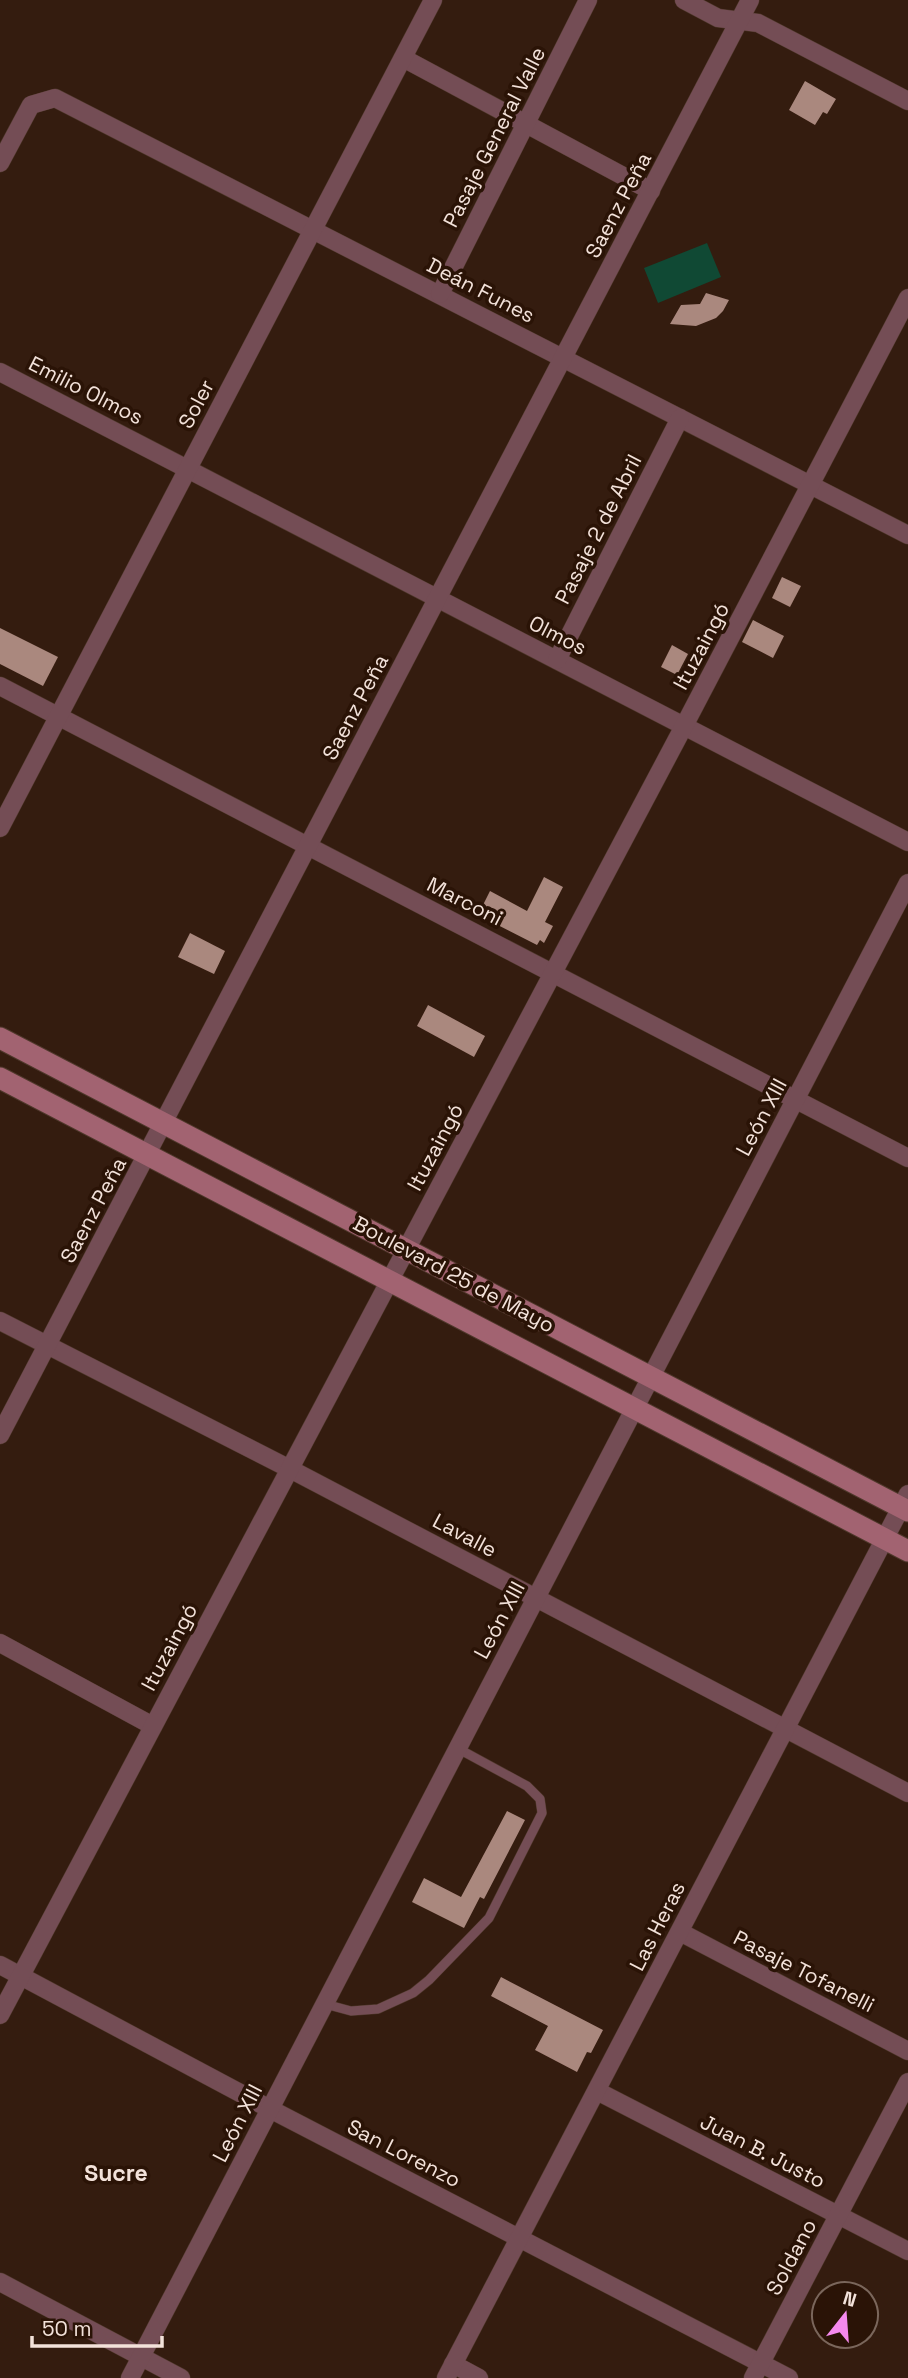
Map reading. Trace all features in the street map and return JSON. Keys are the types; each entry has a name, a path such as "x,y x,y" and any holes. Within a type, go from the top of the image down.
{"street":[{"name":"Soler","path":"0,828 433,0"},
{"name":"Pasaje General Valle","path":"440,294 588,0"},
{"path":"684,0 718,18 758,23 908,101"},
{"name":"Saenz Peña","path":"0,1435 750,0"},
{"path":"403,58 651,191"},
{"name":"Deán Funes","path":"0,163 31,105 55,98 908,535"},
{"name":"Ituzaingó","path":"0,2015 908,298"},
{"name":"Emilio Olmos","path":"0,372 188,469"},
{"name":"Pasaje 2 de Abril","path":"556,660 680,418"},
{"name":"Olmos","path":"188,469 908,842"},
{"name":"Marconi","path":"0,686 908,1158"},
{"name":"León XIII","path":"130,2378 908,883"},
{"name":"Boulevard 25 de Mayo","path":"0,1038 651,1377 906,1504"},
{"name":"Boulevard 25 de Mayo","path":"0,1077 908,1551"},
{"name":"Lavalle","path":"0,1321 290,1469 908,1793"},
{"name":"Las Heras","path":"450,2371 885,1539 906,1504"},
{"path":"0,1643 153,1726"},
{"name":"Pasaje Tofanelli","path":"680,1932 908,2050"},
{"name":"San Lorenzo","path":"0,1965 520,2238 757,2371 789,2378"},
{"name":"Soldano","path":"757,2371 908,2082"},
{"name":"Juan B. Justo","path":"597,2091 908,2251"},
{"path":"0,2283 181,2378"},
{"path":"450,2371 479,2378"}],"lane":[{"path":"324,2004 351,2011 378,2009 413,1993 489,1918 542,1813 540,1799 527,1786 457,1748"}],"green space":[{"path":"707,243 721,277 658,303 644,268"}],"building":[{"path":"805,81 836,99 827,114 823,112 815,125 789,110"},
{"path":"706,293 729,300 716,318 696,326 670,324 681,305 700,304"},
{"path":"782,577 801,586 790,607 772,598"},
{"path":"753,620 784,636 773,658 742,642"},
{"path":"0,628 58,657 43,686 0,664"},
{"path":"672,645 688,654 677,675 661,667"},
{"path":"544,877 563,887 545,922 553,926 544,943 540,940 537,945 478,915 490,891 527,911"},
{"path":"190,933 225,951 214,974 178,957"},
{"path":"428,1005 485,1036 474,1057 417,1026"},
{"path":"507,1811 525,1820 484,1899 480,1897 464,1928 412,1902 424,1878 461,1897"},
{"path":"501,1977 603,2030 577,2072 535,2050 548,2026 491,1996"}],"district":[{"name":"Sucre","path":"116,2173"}]}
